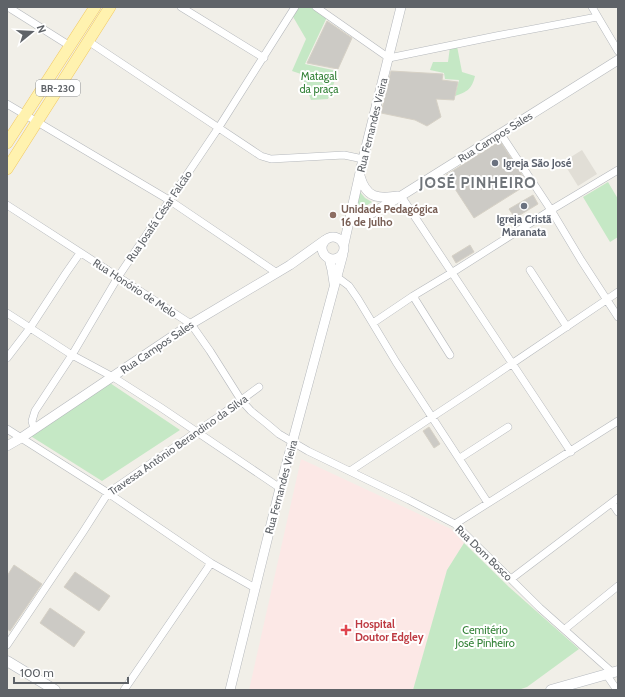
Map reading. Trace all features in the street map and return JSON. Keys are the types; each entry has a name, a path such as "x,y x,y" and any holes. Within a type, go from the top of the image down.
{"main road":[{"name":"BR-230","path":"7,143 95,7"},
{"name":"BR-230","path":"7,169 110,7"},
{"path":"7,661 55,690"},
{"path":"551,690 612,673"}],"street":[{"path":"8,7 70,46"},
{"path":"181,7 264,58"},
{"name":"Rua Josafá César Falcão","path":"34,429 32,421 35,410 72,355 118,277 219,127 295,7"},
{"path":"316,7 389,58 597,17"},
{"name":"Rua Fernandes Vieira","path":"344,244 363,159 401,7"},
{"path":"592,7 618,51"},
{"path":"88,41 261,156 271,159 344,155 363,159"},
{"name":"Rua Campos Sales","path":"8,446 191,324 290,265 349,223 367,216 401,196 618,60"},
{"path":"7,104 169,200 277,273"},
{"path":"500,133 551,210 618,317"},
{"path":"373,323 413,296 618,170"},
{"path":"359,176 364,188 376,197 382,198 401,196 513,362 571,452"},
{"name":"Rua Honório de Melo","path":"7,205 191,324 241,400 250,411 279,434 292,442"},
{"path":"308,251 326,254 335,259 343,254 344,244 340,238 332,236 327,239 322,247 326,254"},
{"path":"7,358 30,328 80,253"},
{"name":"Rua Fernandes Vieira","path":"326,254 336,281"},
{"name":"Rua Fernandes Vieira","path":"230,690 254,588 343,254"},
{"path":"530,270 567,327"},
{"path":"336,281 352,290 432,418 460,458 488,503"},
{"path":"350,472 618,292"},
{"path":"413,296 450,355"},
{"path":"7,313 72,355 113,377 280,488"},
{"name":"Travessa Antônio Berandino da Silva","path":"7,645 108,493 221,415 259,386"},
{"path":"455,524 618,421"},
{"path":"460,458 508,428"},
{"path":"7,429 108,493 211,564 254,588"},
{"name":"Rua Dom Bosco","path":"292,442 455,524 540,608 612,673 617,690"},
{"path":"511,579 618,498"},
{"path":"612,503 618,512"},
{"path":"124,690 211,564"},
{"path":"565,629 618,586"}],"shaded area":[{"path":"582,150 597,174 578,186 563,162"},
{"name":"Hospital Doutor Edgley","path":"301,459 451,529 464,543 447,570 413,690 249,690"}],"green space":[{"name":"Matagal da praça","path":"297,7 312,7 327,17 305,64 337,71 328,99 311,100 301,74 292,71 306,39 292,15"},
{"path":"457,46 462,72 475,76 471,87 463,93 455,96 459,80 445,79 444,73 430,70 433,62 448,62 450,47"},
{"path":"608,182 618,199 618,237 610,242 583,197"},
{"path":"360,192 365,198 372,202 355,213"},
{"path":"110,383 180,430 102,481 29,435"},
{"name":"Cemitério José Pinheiro","path":"464,543 509,587 579,649 527,687 518,690 413,690 447,570"}],"building":[{"path":"327,21 352,38 338,69 307,63"},
{"path":"391,71 443,74 442,80 458,82 454,100 436,99 441,117 427,126 415,120 381,113"},
{"path":"500,141 528,184 474,218 446,175"},
{"name":"Igreja Cristã Maranata","path":"533,195 538,204 515,218 509,209"},
{"path":"470,245 474,252 456,263 452,256"},
{"path":"429,427 440,444 434,448 423,431"},
{"path":"14,565 42,584 10,631 7,629 7,576"},
{"path":"75,572 110,596 99,611 64,587"},
{"path":"50,608 85,632 74,647 40,623"}],"place":[{"name":"Igreja São José","path":"495,163"},
{"name":"Igreja Cristã Maranata","path":"524,206"},
{"name":"Unidade Pedagógica 16 de Julho","path":"333,215"},
{"name":"Hospital Doutor Edgley","path":"346,630"}],"district":[{"name":"JOSÉ PINHEIRO","path":"478,183"}]}
